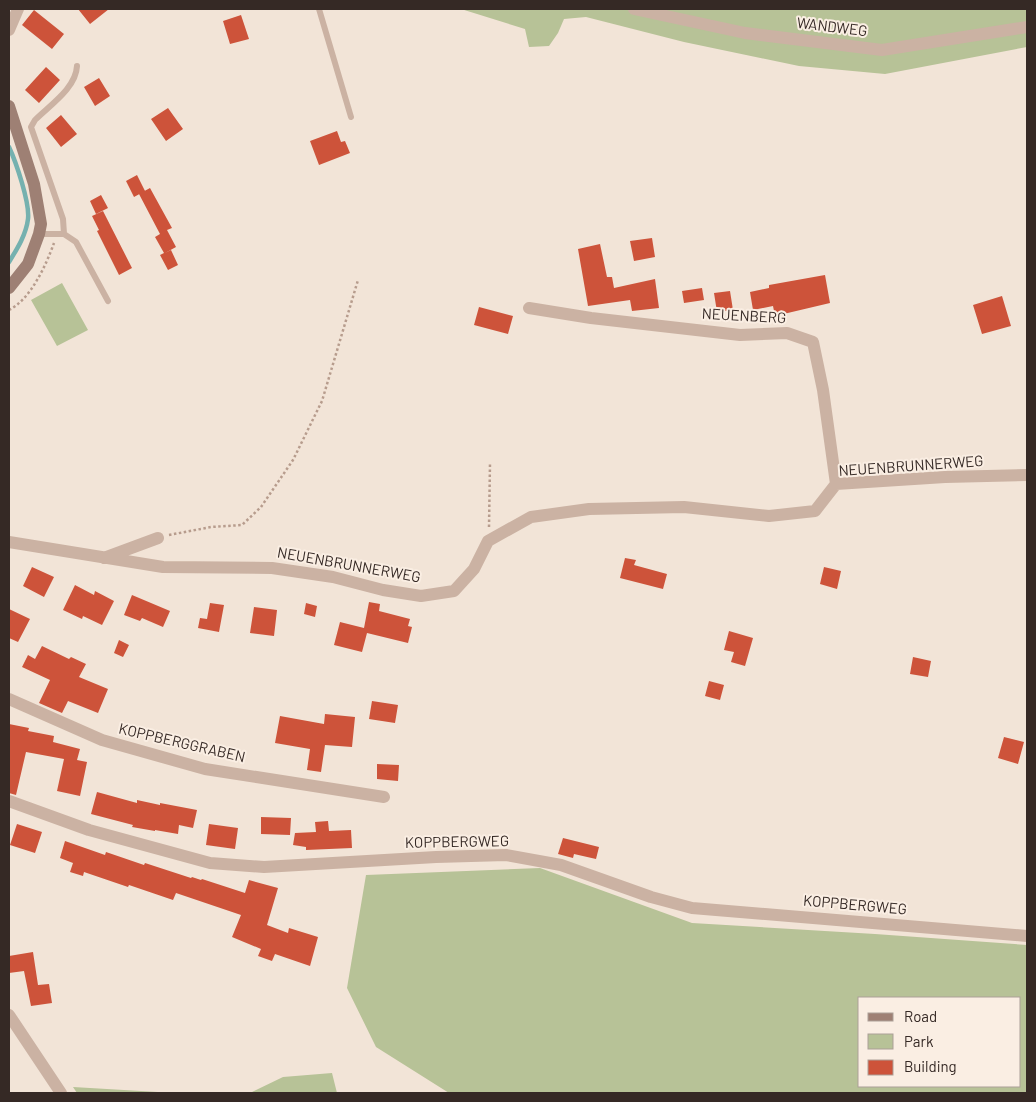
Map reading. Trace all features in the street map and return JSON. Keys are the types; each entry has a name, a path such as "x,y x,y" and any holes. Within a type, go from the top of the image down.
{"street":[{"path":"9,30 18,9"},
{"name":"WANDWEG","path":"634,9 745,32 882,50 1027,27"},
{"path":"9,106 34,184 41,224 28,264 11,281"},
{"name":"NEUENBERG","path":"529,308 591,318 740,335 787,334 813,342 823,390 836,484"},
{"name":"NEUENBRUNNERWEG","path":"9,542 163,568 272,568 333,577 383,590 420,596 454,591 474,569 488,541 531,517 588,509 684,507 769,516 814,512 836,484 946,477 1027,476"},
{"path":"103,558 158,538"},
{"name":"KOPPBERGGRABEN","path":"9,699 102,740 205,768 384,797"},
{"name":"KOPPBERGWEG","path":"9,801 89,830 210,863 264,867 506,855 561,865 651,897 692,908 1027,936"},
{"path":"9,1015 61,1093"}],"lane":[{"path":"319,9 351,117"},
{"path":"64,234 63,219 31,127 35,120 71,84 76,74 77,66"},
{"path":"39,234 64,234 76,242 108,301"}],"path":[{"path":"158,538 178,532 242,525 261,507 293,460 322,401 358,280"},
{"path":"488,541 490,463"}],"green space":[{"path":"461,9 1027,9 1027,47 885,74 799,66 684,42 586,17 564,19 558,33 549,46 529,47 525,29"},
{"path":"62,283 88,330 57,346 31,300"},
{"path":"540,868 692,923 1027,945 1027,1093 449,1093 376,1047 347,988 366,875"},
{"path":"332,1073 337,1093 250,1093 283,1077"},
{"path":"73,1087 175,1093 77,1093"}],"building":[{"path":"78,9 109,9 90,24"},
{"path":"34,10 64,34 52,49 22,25"},
{"path":"241,15 249,39 230,44 223,21"},
{"path":"46,67 60,80 39,103 25,90"},
{"path":"99,78 110,96 95,106 84,87"},
{"path":"168,108 183,129 166,141 151,119"},
{"path":"61,115 77,134 61,147 46,128"},
{"path":"337,131 341,142 345,141 350,153 319,165 310,141"},
{"path":"137,175 145,191 134,197 126,181"},
{"path":"150,188 172,228 167,230 176,247 165,253 171,250 178,265 168,270 160,255 164,253 155,237 160,234 139,194"},
{"path":"101,195 108,208 96,214 90,201"},
{"path":"103,211 132,268 119,275 97,231 99,230 92,216"},
{"path":"652,238 655,257 634,261 630,241"},
{"path":"600,244 607,277 612,277 614,288 655,279 659,308 632,311 630,300 588,306 578,249"},
{"path":"825,275 830,303 775,316 773,306 753,310 750,292 769,288 769,285"},
{"path":"702,288 704,300 684,303 682,291"},
{"path":"730,291 733,310 717,312 714,293"},
{"path":"1002,296 1011,326 982,334 973,305"},
{"path":"479,307 513,316 508,334 474,325"},
{"path":"625,558 636,560 634,565 667,574 663,589 620,578"},
{"path":"32,567 54,577 44,597 23,586"},
{"path":"824,567 841,571 837,589 820,584"},
{"path":"75,585 94,595 95,591 114,601 102,625 83,616 82,619 63,610"},
{"path":"132,595 170,611 163,627 142,618 140,621 124,615"},
{"path":"369,602 380,604 379,611 410,619 408,626 412,627 408,643 367,633 362,652 334,645 340,622 364,628"},
{"path":"210,603 224,605 219,632 198,628 200,618 207,619"},
{"path":"306,603 317,606 315,617 304,614"},
{"path":"254,607 277,610 274,636 250,633"},
{"path":"9,609 30,619 18,642 9,638"},
{"path":"729,631 753,638 745,666 731,662 734,652 724,650"},
{"path":"119,640 129,645 123,657 114,653"},
{"path":"42,646 69,659 71,657 86,664 79,677 108,689 98,713 68,701 62,713 39,703 50,680 22,667 28,655 35,659"},
{"path":"913,657 931,661 928,677 910,674"},
{"path":"709,681 724,685 720,700 705,696"},
{"path":"372,701 398,705 395,723 369,719"},
{"path":"325,714 355,717 352,747 325,745 321,772 307,770 310,749 275,743 280,716 324,724"},
{"path":"9,724 29,728 28,731 54,736 53,742 80,749 77,760 87,762 80,796 57,791 64,759 26,752 16,795 9,793"},
{"path":"1004,737 1024,742 1018,764 998,758"},
{"path":"377,764 399,765 398,781 377,779"},
{"path":"97,792 137,803 137,800 197,810 193,828 179,825 178,834 155,831 132,827 133,825 91,814"},
{"path":"261,817 291,818 290,835 261,834"},
{"path":"328,821 329,831 351,830 352,848 306,850 306,847 293,845 295,833 316,832 315,822"},
{"path":"17,824 42,832 35,853 10,845"},
{"path":"209,824 238,828 235,849 206,845"},
{"path":"563,838 599,847 596,859 574,854 573,858 558,854"},
{"path":"65,841 105,855 106,852 144,865 145,863 245,893 249,880 278,888 267,925 288,933 289,928 318,937 310,966 275,954 272,961 258,956 261,949 232,937 241,915 176,893 173,900 84,872 83,876 70,872 73,863 60,858"},
{"path":"33,952 38,985 49,984 52,1003 31,1006 24,971 9,973 9,956"}],"waterway":[{"path":"9,147 22,183 28,212 27,225 23,236 9,262"}]}
